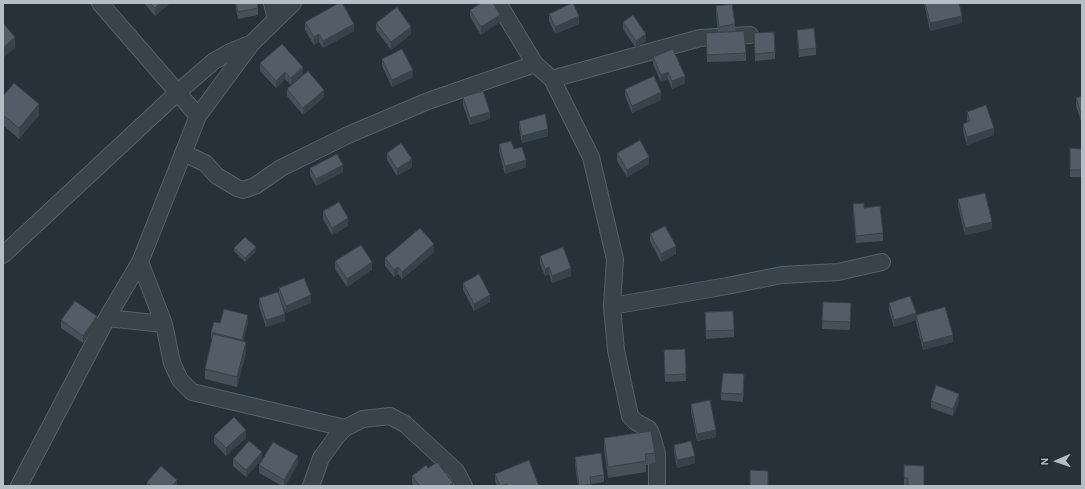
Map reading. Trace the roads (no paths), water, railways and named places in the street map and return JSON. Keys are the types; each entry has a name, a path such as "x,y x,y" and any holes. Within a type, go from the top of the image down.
{"street":[{"path":"100,3 198,116"},
{"path":"272,3 276,19"},
{"path":"19,486 107,318 140,262 198,116 252,43 293,3"},
{"path":"498,3 535,64 552,79 591,157 615,259 612,306 616,350 630,416 636,422 648,429 652,436 657,454 657,486"},
{"path":"552,79 700,38 750,35"},
{"path":"3,255 177,93 214,61 230,52 252,43"},
{"path":"183,153 205,163 217,176 243,190 255,186 281,168 355,132 428,100 535,64"},
{"path":"140,262 164,324 172,363 180,380 192,392 220,397 345,428"},
{"path":"612,306 782,275 838,272 882,262"},
{"path":"107,318 164,324"},
{"path":"311,486 321,458 337,436 345,428 363,418 390,416 405,424 456,471 464,486"}]}
